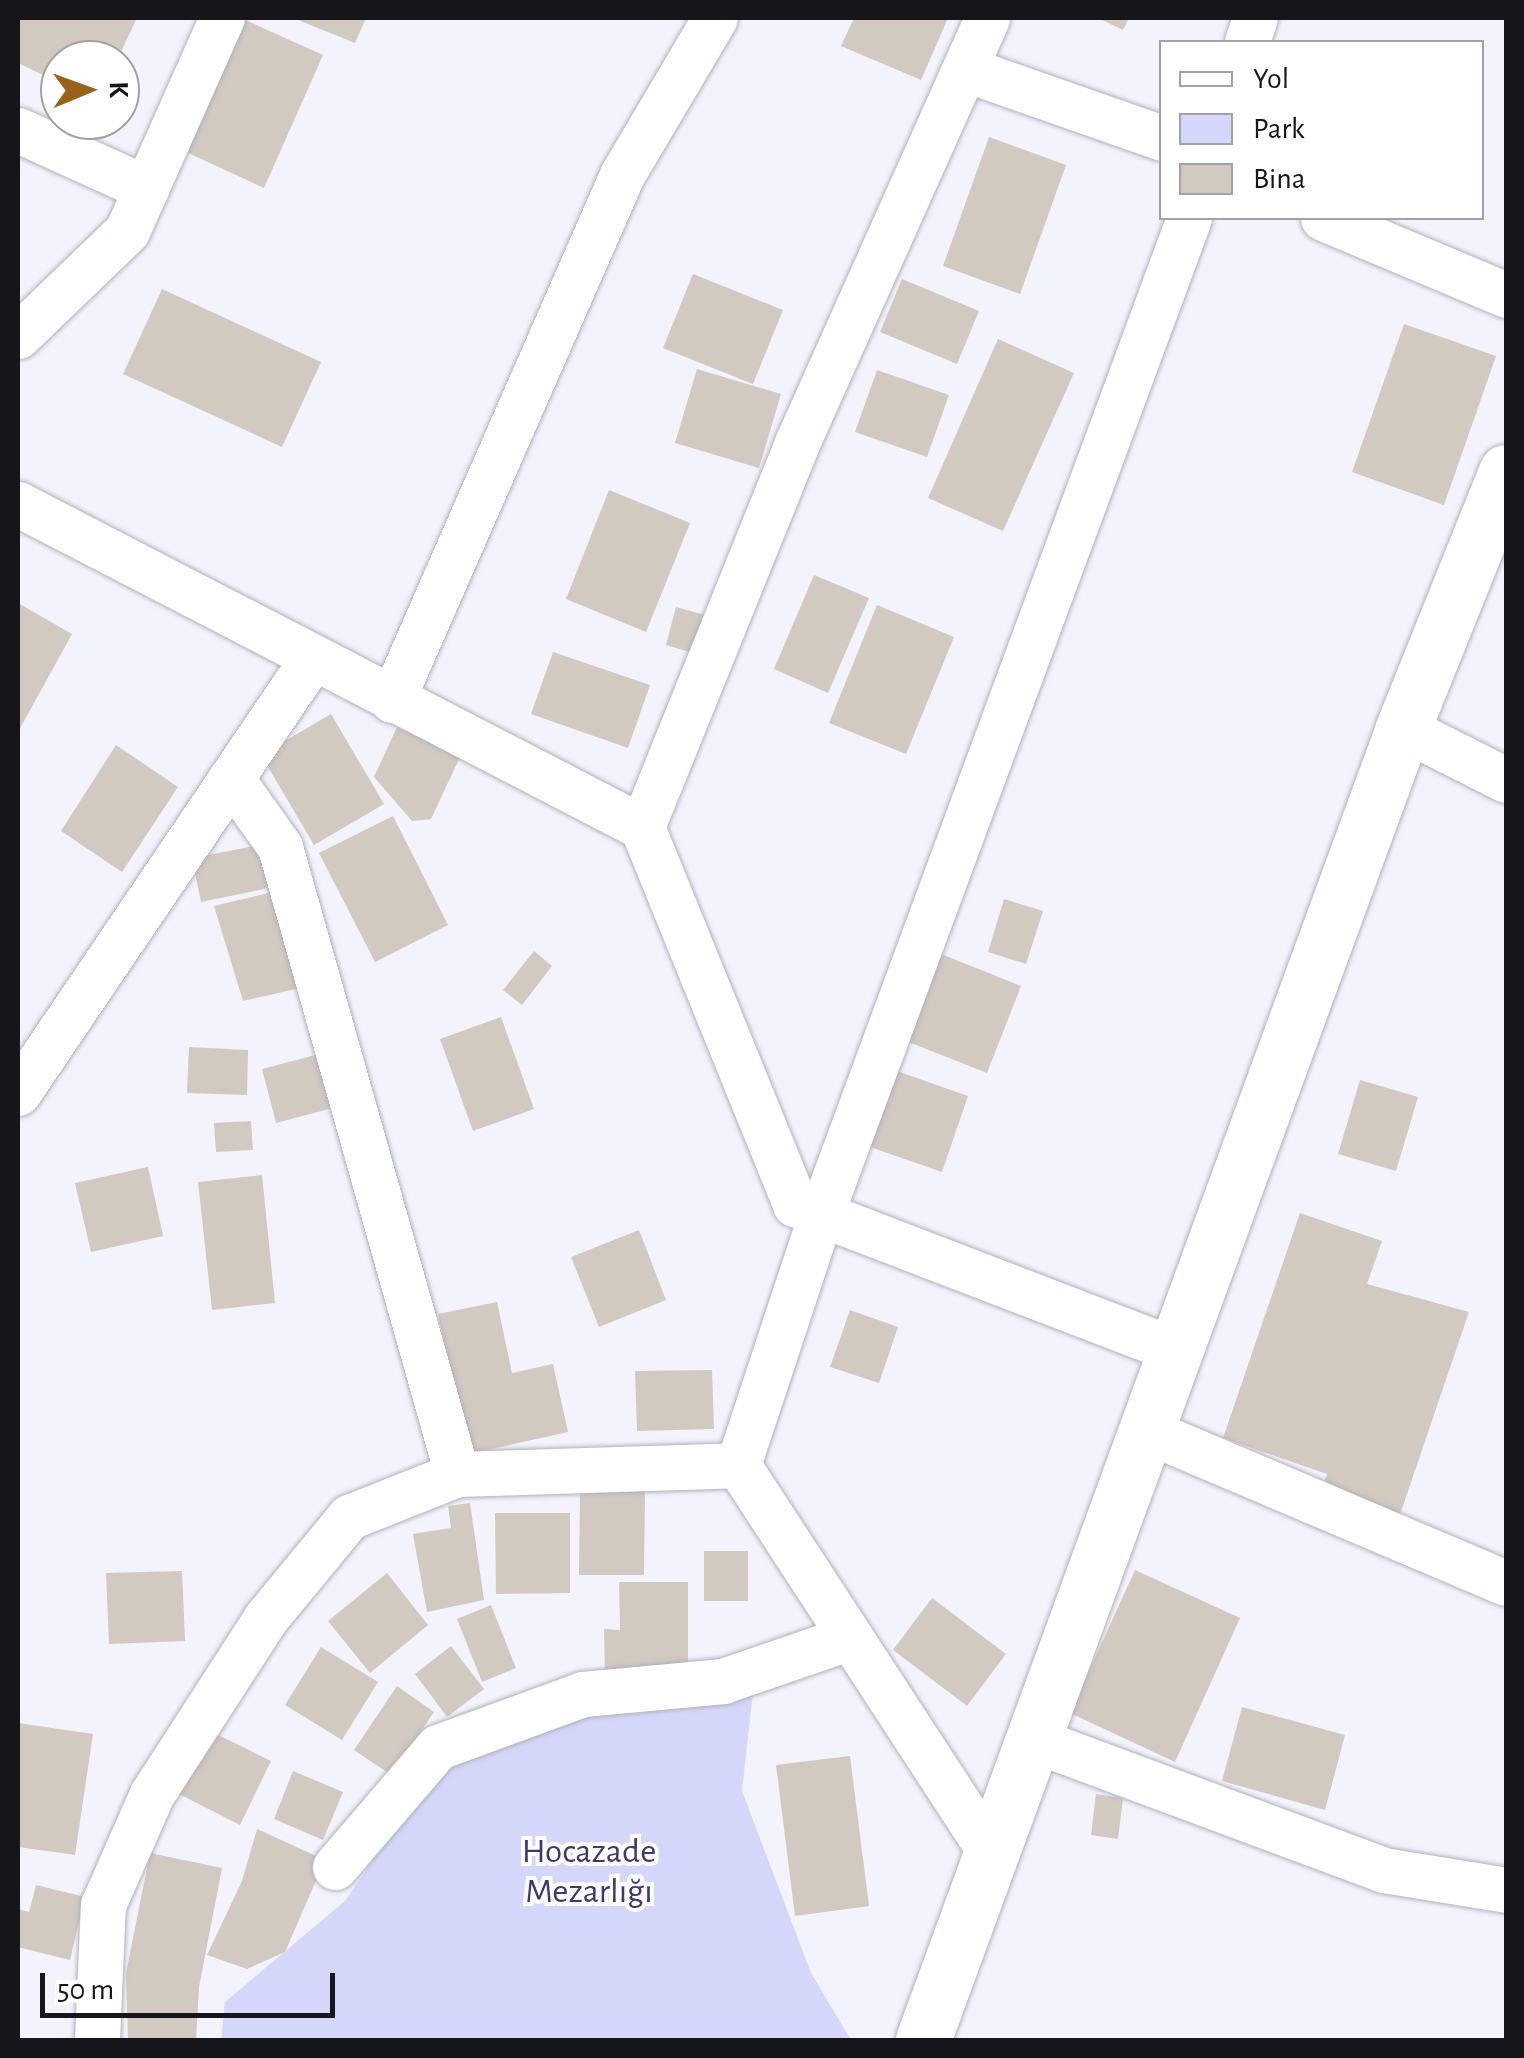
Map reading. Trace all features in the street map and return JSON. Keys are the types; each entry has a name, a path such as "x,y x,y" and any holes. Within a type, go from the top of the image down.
{"street":[{"path":"18,336 127,232 222,18"},
{"path":"392,700 622,175 715,18"},
{"path":"642,826 797,444 968,70 988,18"},
{"path":"968,70 1159,137"},
{"path":"18,130 146,188"},
{"path":"738,1465 821,1214 1189,220"},
{"path":"1328,220 1506,295"},
{"path":"922,2040 1029,1738 1403,728 1506,472"},
{"path":"18,504 642,826 795,1204 1173,1349"},
{"path":"18,1093 312,659"},
{"path":"1403,728 1506,780"},
{"path":"231,778 280,847 457,1474"},
{"path":"1143,1429 1506,1583"},
{"path":"97,2040 103,1905 152,1794 265,1619 349,1516 457,1474 738,1465"},
{"path":"738,1465 990,1850"},
{"path":"336,1867 438,1746 583,1694 722,1681 848,1638"},
{"path":"1029,1738 1384,1870 1506,1890"}],"green space":[{"name":"Hocazade Mezarlığı","path":"616,1681 753,1691 742,1791 811,1973 851,2040 221,2040 225,2002 345,1901 453,1743"}],"building":[{"path":"18,18 137,18 127,40 40,40 40,73 18,63"},
{"path":"293,18 366,18 355,43"},
{"path":"854,18 948,18 921,80 841,46"},
{"path":"1098,18 1129,18 1123,30"},
{"path":"243,19 323,55 264,188 184,151"},
{"path":"989,137 1066,165 1020,294 943,266"},
{"path":"693,274 783,310 753,384 663,348"},
{"path":"902,279 979,311 957,364 880,332"},
{"path":"162,289 321,362 282,447 123,374"},
{"path":"1404,324 1496,356 1444,505 1352,472"},
{"path":"998,339 1074,373 1003,531 928,498"},
{"path":"697,369 781,394 759,468 675,443"},
{"path":"877,370 949,395 927,457 855,432"},
{"path":"609,490 690,523 646,632 566,599"},
{"path":"814,575 869,598 828,693 774,669"},
{"path":"18,603 72,634 18,732"},
{"path":"877,605 954,637 906,754 829,723"},
{"path":"676,607 709,616 699,655 666,645"},
{"path":"553,652 650,685 628,748 531,714"},
{"path":"331,714 384,804 314,845 261,755"},
{"path":"397,727 460,757 431,819 412,821 374,777"},
{"path":"116,745 178,787 122,872 61,831"},
{"path":"393,816 448,925 375,962 319,853"},
{"path":"265,844 274,887 201,902 192,858"},
{"path":"282,890 304,987 243,1001 214,906"},
{"path":"1004,899 1043,911 1026,964 988,952"},
{"path":"931,950 1021,986 987,1073 896,1037"},
{"path":"534,951 552,966 522,1005 503,990"},
{"path":"501,1017 534,1109 473,1131 440,1039"},
{"path":"189,1047 248,1050 247,1095 187,1093"},
{"path":"323,1053 337,1107 276,1123 262,1069"},
{"path":"897,1071 968,1096 942,1172 870,1147"},
{"path":"1360,1080 1418,1097 1396,1171 1338,1154"},
{"path":"251,1121 253,1150 216,1152 214,1123"},
{"path":"148,1167 163,1236 91,1252 75,1183"},
{"path":"262,1175 275,1303 212,1310 198,1182"},
{"path":"1300,1213 1382,1241 1367,1284 1469,1312 1390,1544 1312,1517 1327,1474 1223,1438"},
{"path":"639,1230 666,1300 599,1327 571,1257"},
{"path":"497,1302 512,1373 553,1364 568,1432 469,1454 438,1314"},
{"path":"850,1310 898,1327 879,1383 830,1367"},
{"path":"712,1370 714,1429 637,1431 635,1371"},
{"path":"580,1490 645,1491 644,1575 579,1575"},
{"path":"470,1503 484,1600 427,1612 413,1534 451,1528 448,1506"},
{"path":"495,1513 570,1513 570,1593 496,1594"},
{"path":"704,1551 748,1551 748,1601 704,1601"},
{"path":"1135,1570 1240,1618 1175,1762 1070,1713"},
{"path":"182,1571 185,1641 109,1644 106,1573"},
{"path":"387,1573 428,1625 370,1673 328,1621"},
{"path":"619,1582 688,1582 688,1673 605,1673 604,1629 620,1630"},
{"path":"932,1598 1006,1654 967,1706 893,1650"},
{"path":"491,1605 516,1668 482,1682 457,1619"},
{"path":"451,1646 484,1689 447,1717 415,1674"},
{"path":"321,1647 378,1682 342,1740 285,1705"},
{"path":"397,1686 434,1712 391,1775 354,1750"},
{"path":"1242,1707 1345,1735 1325,1810 1222,1781"},
{"path":"18,1723 93,1734 75,1855 18,1847"},
{"path":"208,1730 271,1761 240,1825 177,1793"},
{"path":"850,1756 869,1906 795,1916 776,1765"},
{"path":"293,1771 343,1792 323,1840 274,1819"},
{"path":"1096,1794 1123,1798 1118,1839 1091,1835"},
{"path":"257,1829 325,1860 285,1952 247,1969 207,1955 242,1881"},
{"path":"150,1853 222,1868 199,1987 196,2040 128,2040 126,1973"},
{"path":"36,1885 85,1897 70,1960 18,1947 18,1909 29,1912"}]}
